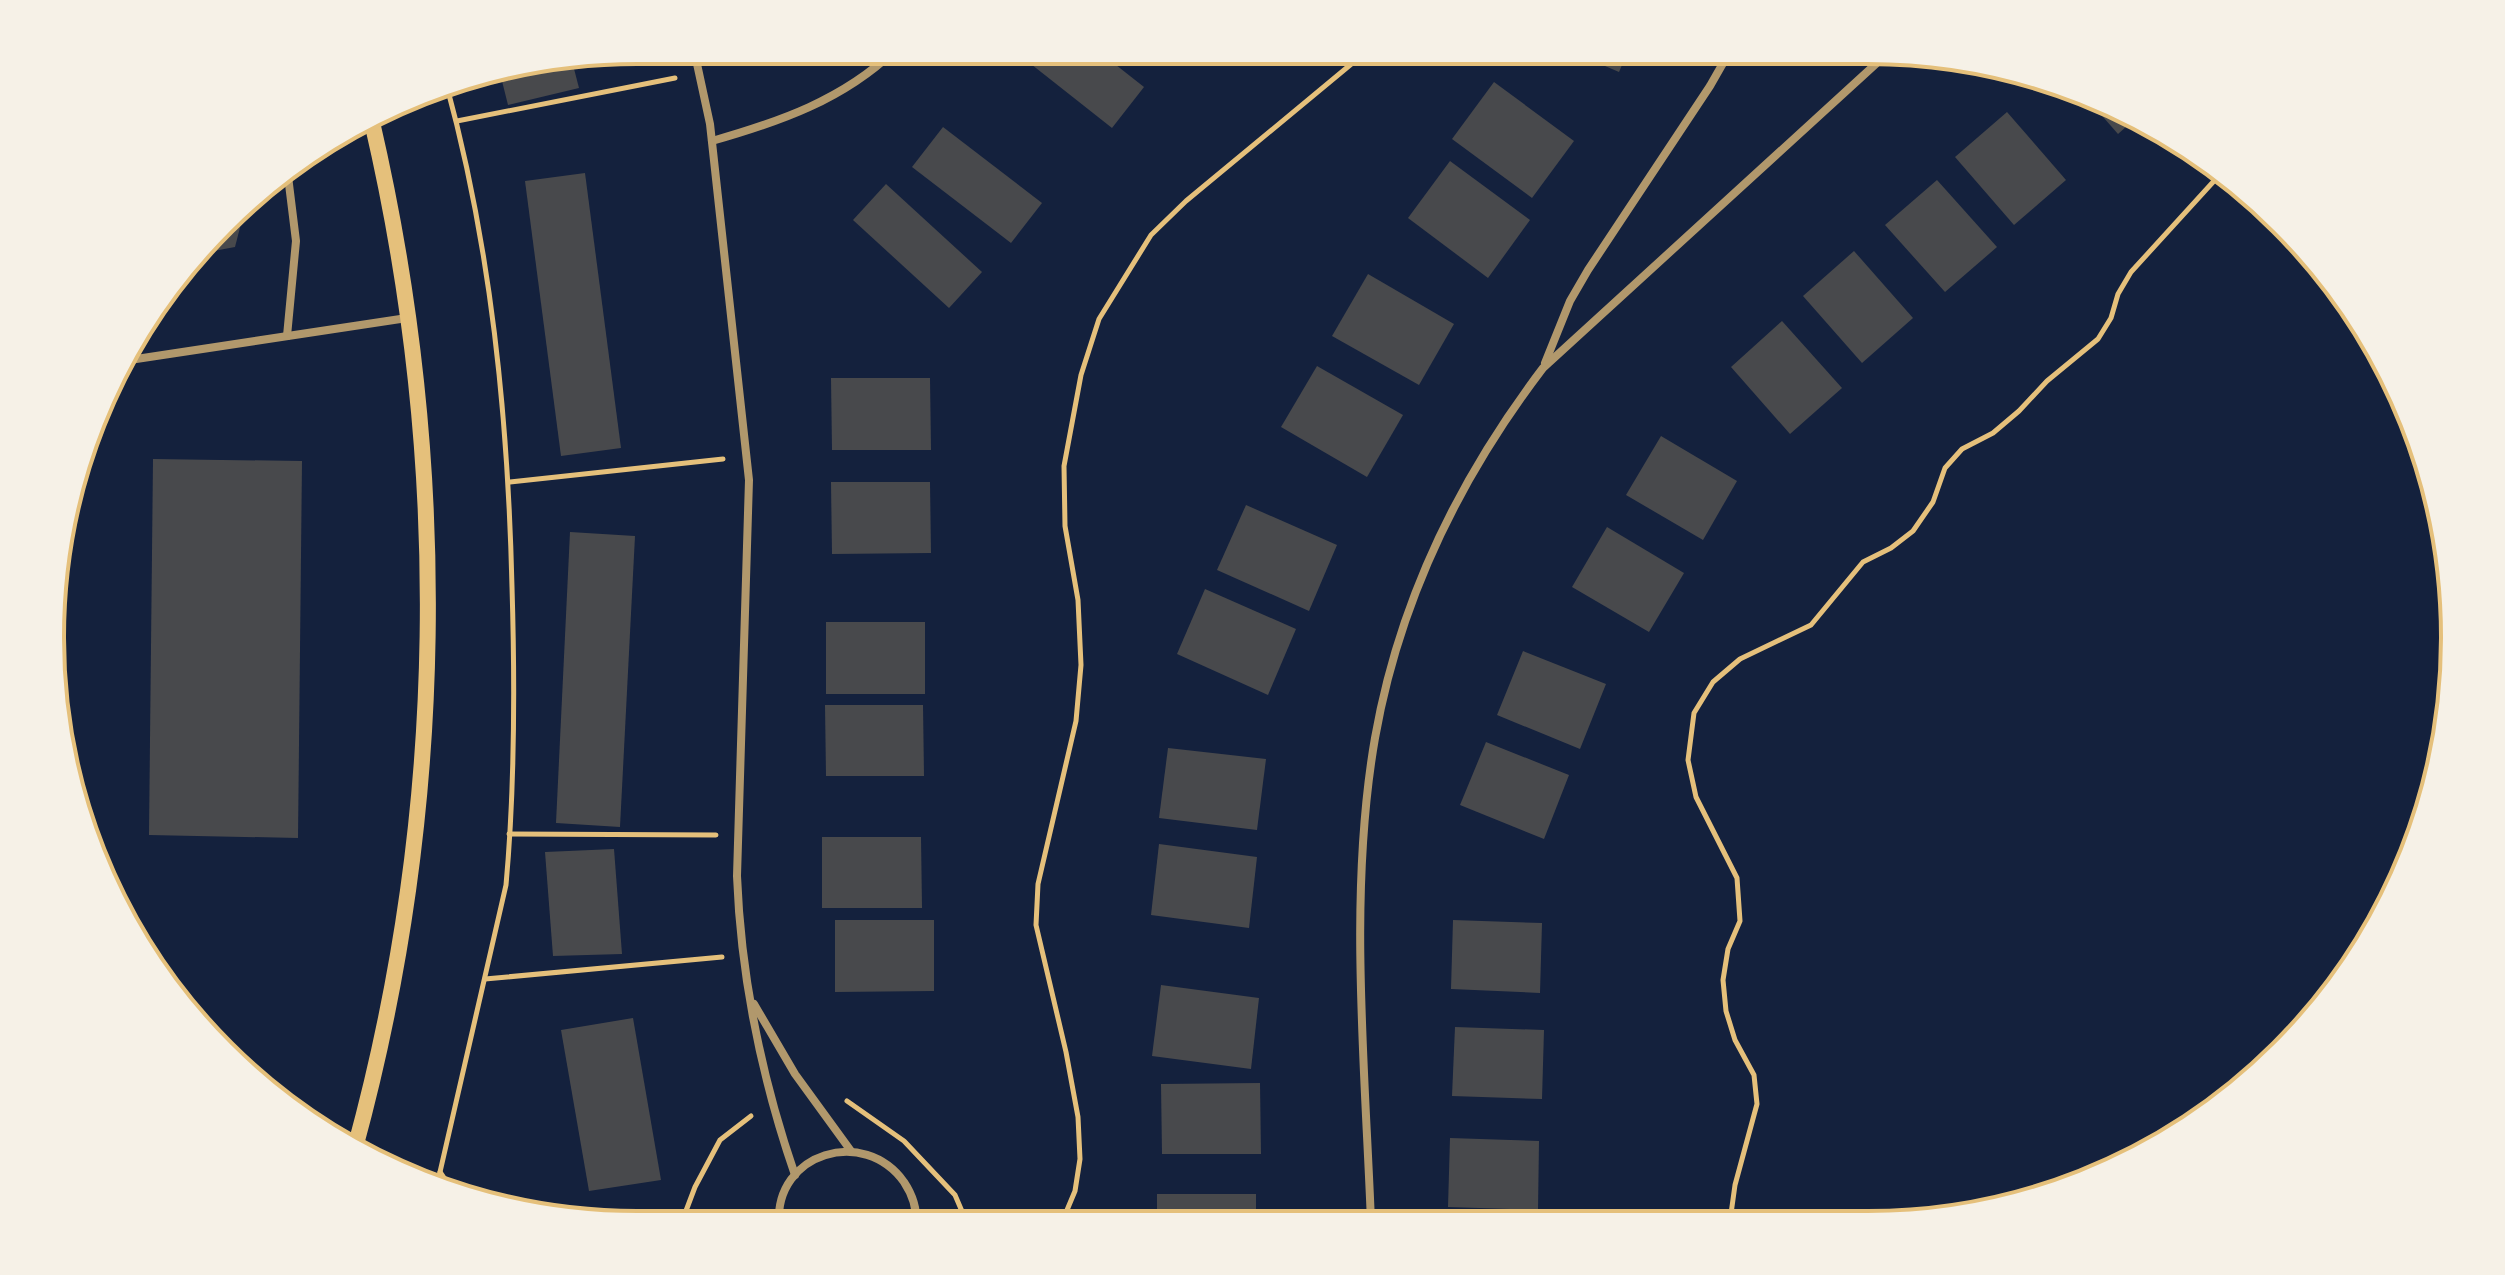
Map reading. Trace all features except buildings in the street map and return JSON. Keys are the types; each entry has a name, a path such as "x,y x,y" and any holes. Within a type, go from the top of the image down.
{"main road":[{"path":"357,1138 395,976 414,854 427,715 430,575 422,436 409,317 374,129"}],"street":[{"path":"698,64 712,141 748,457 749,528 738,889 743,955 771,1099 795,1175"},
{"path":"712,141 776,123 838,94 877,64"},
{"path":"1543,368 1570,301 1588,270 1723,64"},
{"path":"1371,1211 1361,972 1365,812 1375,738 1392,666 1414,596 1443,528 1497,431 1543,368 1876,64"},
{"path":"287,336 296,241 289,182"},
{"path":"137,359 409,317"},
{"path":"750,996 795,1074 851,1151"},
{"path":"780,1211 783,1196 795,1175 810,1161 830,1153 851,1151 875,1157 896,1171 910,1191 916,1211"}],"path":[{"path":"1067,1211 1075,1191 1080,1159 1078,1117 1036,925 1038,884 1076,721 1081,665 1078,600 1065,526 1064,466 1081,375 1099,319 1151,235 1186,201 1351,64"},
{"path":"457,121 700,73"},
{"path":"439,1176 506,885 515,677 510,482 490,298 450,95"},
{"path":"1731,1211 1735,1185 1757,1104 1754,1075 1735,1040 1726,1011 1723,980 1728,949 1740,921 1737,878 1696,797 1688,760 1694,713 1713,682 1740,659 1811,625 1863,562 1891,548 1913,531 1933,502 1945,468 1962,449 2002,426 2047,381 2098,339 2131,272 2214,181"},
{"path":"510,482 748,457"},
{"path":"509,834 739,836"},
{"path":"485,979 743,955"},
{"path":"686,1211 720,1140 771,1099"},
{"path":"440,1172 443,1177"}]}
